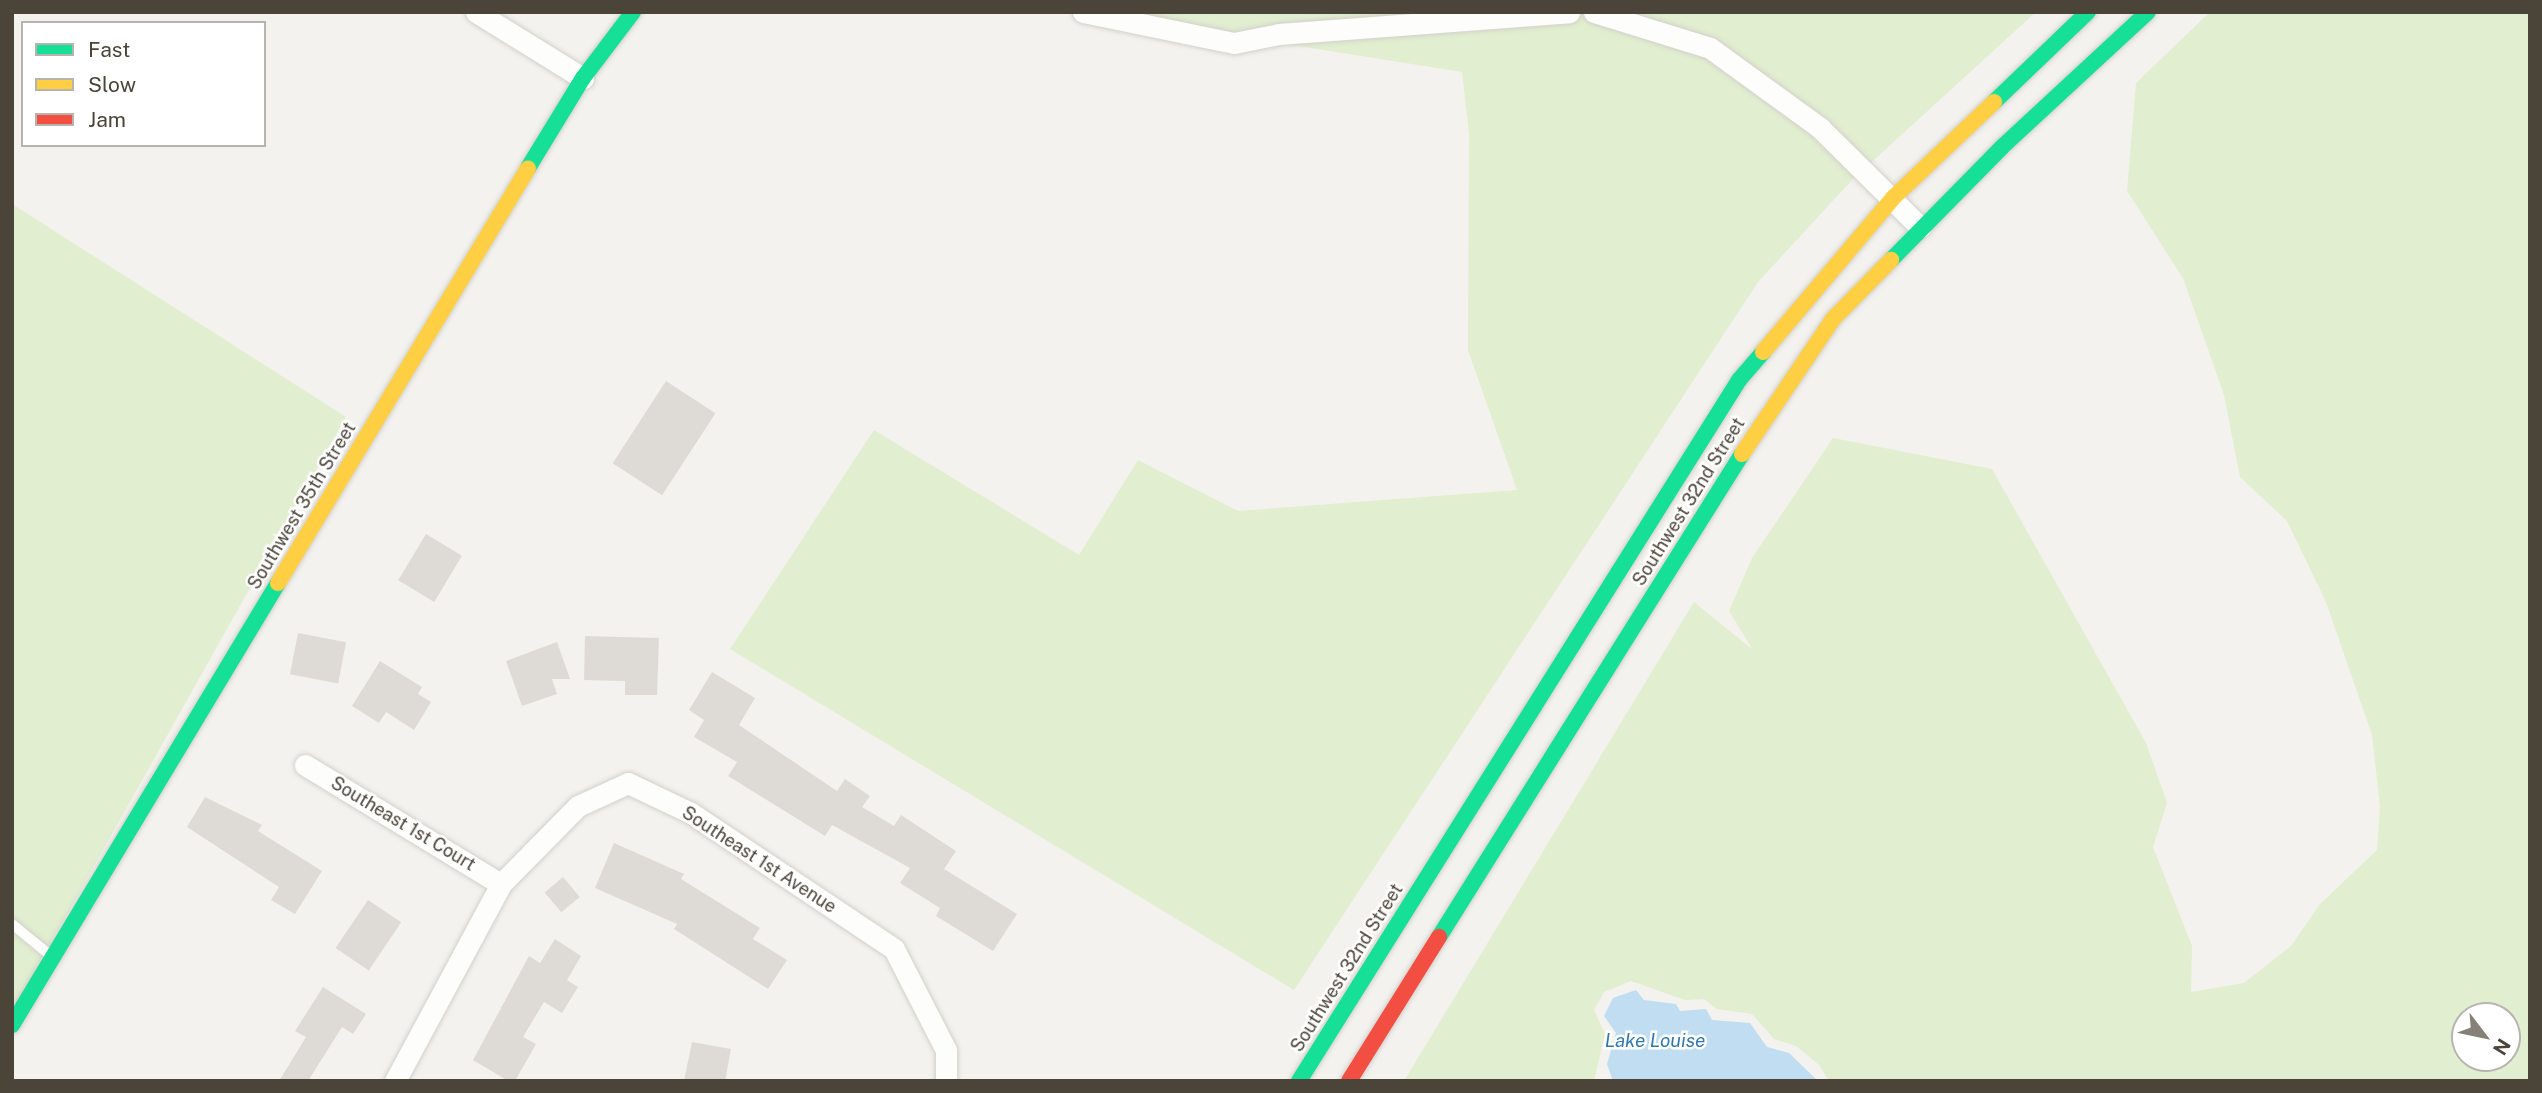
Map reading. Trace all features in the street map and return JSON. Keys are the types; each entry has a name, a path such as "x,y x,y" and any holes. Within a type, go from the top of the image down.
{"main road":[{"name":"Southwest 35th Street","path":"12,1025 583,78 633,12"},
{"name":"Southwest 32nd Street","path":"1298,1081 1740,380 1894,197 2088,12"},
{"name":"Southwest 32nd Street","path":"1349,1081 1794,371 1833,319 1920,227 2148,12"}],"street":[{"path":"476,12 583,78"},
{"path":"1083,12 1234,43 1279,34 1569,12"},
{"path":"1594,12 1710,48 1820,128 1894,197 1920,227"},
{"name":"Southeast 1st Court","path":"305,765 501,884"},
{"name":"Southeast 1st Avenue","path":"501,884 578,806 628,783 691,813 894,949 946,1050 946,1081"},
{"path":"396,1081 501,884"}],"lane":[{"path":"12,924 53,957"}],"green space":[{"path":"1084,12 2036,12 1852,180 1758,282 1294,990 730,649 874,430 1079,555 1138,460 1238,511 1517,490 1468,350 1469,133 1462,72"},
{"path":"2210,12 2530,12 2530,1081 1829,1081 1819,1065 1796,1046 1774,1039 1752,1014 1717,1009 1704,999 1685,1000 1631,981 1604,992 1594,1010 1605,1034 1594,1081 1404,1081 1694,602 1753,650 1729,611 1752,558 1833,438 1992,469 2146,743 2167,803 2153,847 2192,946 2191,992 2244,983 2291,946 2320,904 2377,850 2380,807 2372,735 2326,602 2287,521 2240,477 2224,395 2183,278 2127,191 2136,83"},
{"path":"12,204 346,417 12,1012"}],"water":[{"name":"Lake Louise","path":"1636,990 1644,1000 1676,1004 1680,1011 1706,1009 1712,1020 1750,1023 1767,1047 1789,1053 1818,1081 1613,1081 1607,1064 1616,1033 1604,1016 1613,998"}],"building":[{"path":"666,381 715,413 662,495 613,463"},
{"path":"426,534 462,556 434,602 398,580"},
{"path":"298,633 346,642 338,684 290,674"},
{"path":"585,636 659,638 657,695 625,695 625,681 584,680"},
{"path":"557,642 570,679 552,679 557,694 522,706 506,661"},
{"path":"380,661 422,687 418,694 431,702 414,730 386,712 379,723 352,706"},
{"path":"712,672 755,698 739,725 837,791 845,779 870,796 862,807 894,826 901,815 956,851 944,869 1017,914 993,951 936,916 940,908 900,883 910,868 832,825 825,836 728,776 737,762 694,737 704,720 689,710"},
{"path":"205,797 262,825 258,831 322,871 295,914 271,900 279,887 187,827"},
{"path":"614,843 684,874 681,879 760,928 753,939 787,960 768,989 674,929 677,924 595,888"},
{"path":"563,877 580,897 561,912 545,892"},
{"path":"368,900 401,922 369,970 336,948"},
{"path":"555,939 581,956 567,980 578,987 562,1013 544,1002 523,1037 536,1044 515,1081 508,1081 473,1060 529,956 540,963"},
{"path":"323,987 366,1014 353,1034 342,1027 308,1081 279,1081 306,1037 295,1031"},
{"path":"692,1042 731,1049 725,1081 684,1081"}],"traffic: fast":[{"path":"528,168 583,78 633,12"},
{"path":"1994,102 2088,12"},
{"path":"1891,260 2002,147 2148,12"},
{"path":"1299,1081 1739,380 1763,352"},
{"path":"1439,937 1742,454"},
{"path":"12,1025 278,583"}],"traffic: slow":[{"path":"1763,352 1894,197 1994,102"},
{"path":"278,583 528,168"},
{"path":"1742,454 1833,319 1891,260"}],"traffic: jam":[{"path":"1349,1081 1439,937"}]}
